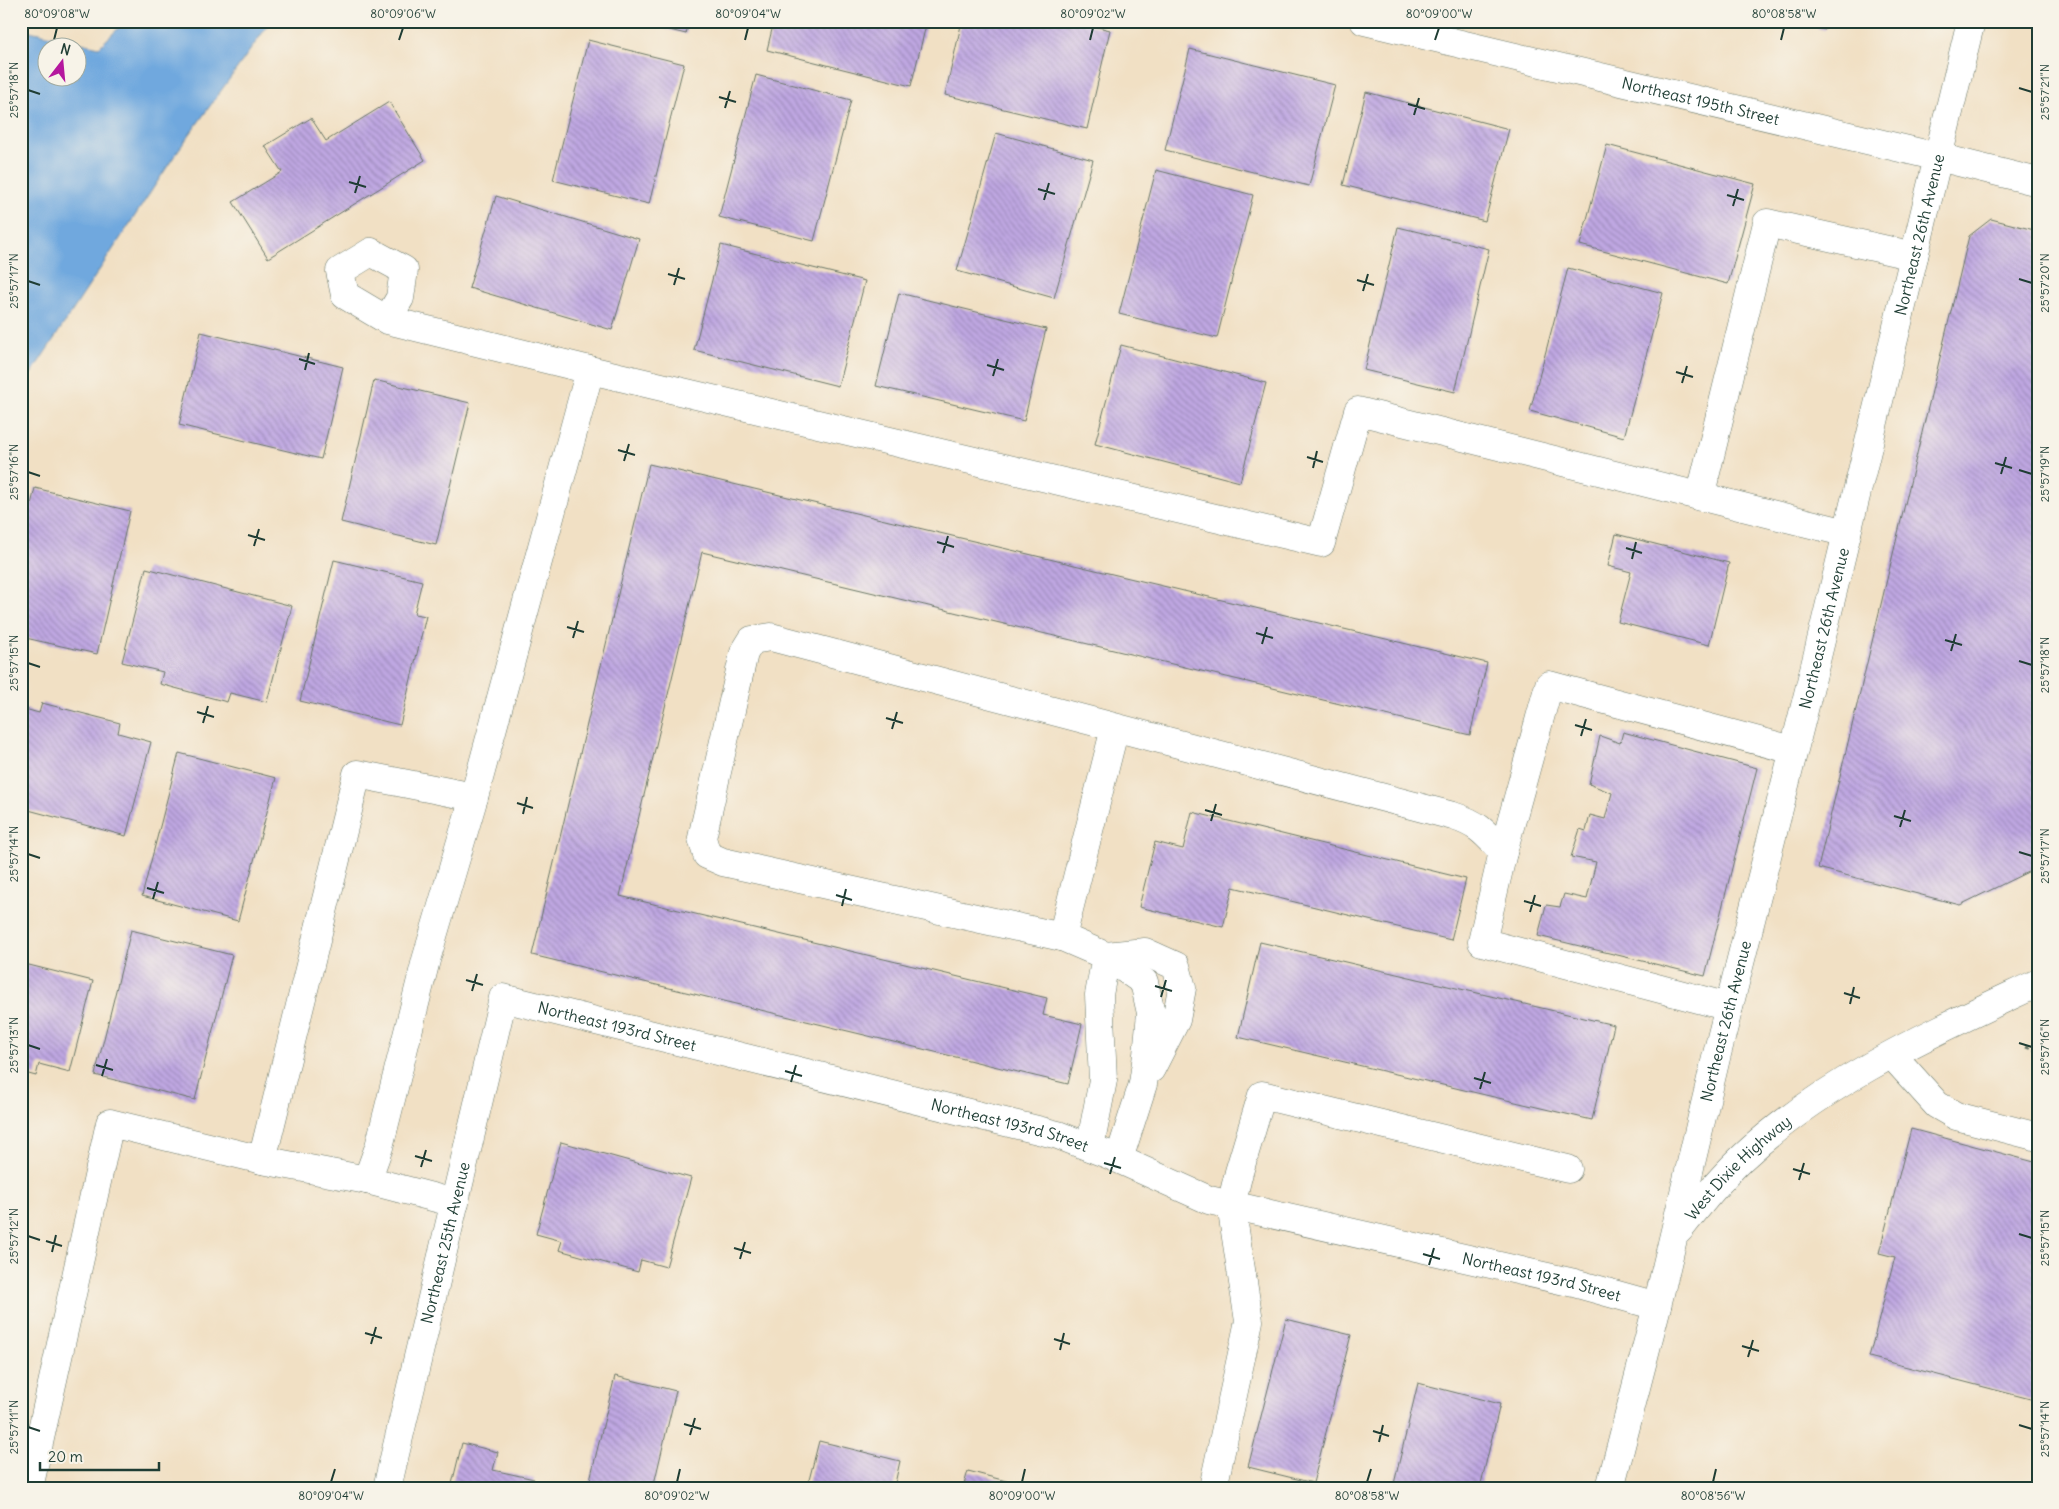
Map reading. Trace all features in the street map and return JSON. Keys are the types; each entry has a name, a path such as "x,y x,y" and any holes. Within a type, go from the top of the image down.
{"street":[{"name":"Northeast 195th Street","path":"1364,21 1938,156 2038,182"},
{"name":"Northeast 26th Avenue","path":"1674,1235 1971,21"},
{"path":"1700,497 1768,223 1914,256"},
{"path":"387,320 590,370 1322,543 1358,411 1847,533"},
{"path":"367,1180 379,1147 426,960 474,797 590,370"},
{"path":"1143,1084 1151,1013 1144,982 1106,956 1062,937 723,862 707,855 702,838 744,653 752,640 771,638 1452,816 1469,821 1482,830 1503,852"},
{"path":"1729,1007 1482,942 1503,852 1549,685 1793,750"},
{"path":"1062,937 1115,728"},
{"path":"262,1160 357,774 474,797"},
{"path":"1106,956 1145,952 1176,966 1182,988 1176,1020 1143,1084 1119,1160"},
{"path":"1090,1147 1103,1080 1099,995 1106,956"},
{"name":"West Dixie Highway","path":"1610,1488 1674,1235 1715,1186 1761,1141 1834,1087 1892,1054 2038,983"},
{"name":"Northeast 193rd Street","path":"503,998 1058,1135 1090,1147 1209,1200 1574,1283 1657,1306"},
{"name":"Northeast 25th Avenue","path":"387,1488 503,998"},
{"path":"1892,1054 1937,1105 1946,1111 1956,1116 2038,1137"},
{"path":"1213,1488 1249,1321 1231,1205 1238,1172 1262,1095 1568,1169"},
{"path":"29,1488 110,1123 262,1160 367,1180 455,1203"}],"path":[{"path":"2026,1047 2038,1051"}],"water":[{"path":"126,21 271,21 177,152 21,389 21,29 60,38 38,38 38,88 88,88 88,44 99,47"}],"building":[{"path":"633,21 689,21 686,34"},
{"path":"774,21 927,21 911,86 767,50"},
{"path":"962,21 1074,21 1110,30 1087,129 945,95"},
{"path":"1792,21 1827,21 1825,30"},
{"path":"588,40 684,64 649,204 553,180"},
{"path":"1190,49 1335,85 1309,186 1165,150"},
{"path":"756,75 851,100 814,241 719,217"},
{"path":"1366,92 1509,129 1485,221 1343,185"},
{"path":"389,102 425,160 268,258 233,202 282,172 265,146 311,118 326,141"},
{"path":"996,133 1093,160 1054,298 957,271"},
{"path":"1607,145 1755,184 1728,284 1580,245"},
{"path":"1156,170 1253,195 1217,338 1119,314"},
{"path":"496,196 639,239 612,330 469,288"},
{"path":"1991,219 2038,231 2038,867 1960,905 1818,868 1969,236"},
{"path":"1398,227 1489,249 1455,392 1364,370"},
{"path":"721,245 865,281 838,386 694,350"},
{"path":"1568,268 1663,293 1624,437 1530,411"},
{"path":"899,293 1046,329 1024,421 876,386"},
{"path":"201,332 343,367 321,459 179,425"},
{"path":"1121,345 1266,383 1240,482 1095,444"},
{"path":"374,380 470,403 436,545 341,522"},
{"path":"649,464 1487,663 1470,735 702,552 620,896 1047,998 1043,1015 1082,1024 1068,1084 532,955"},
{"path":"35,488 130,511 97,654 21,637 21,546"},
{"path":"1616,534 1729,563 1709,645 1618,622 1631,572 1608,566"},
{"path":"334,560 422,581 414,614 426,616 400,725 300,701"},
{"path":"146,568 292,606 267,702 230,693 227,702 160,684 163,672 122,662"},
{"path":"42,703 120,723 118,733 151,742 126,836 21,808 21,708 39,713"},
{"path":"1623,732 1757,768 1705,976 1538,936 1546,905 1560,907 1564,894 1587,899 1596,862 1571,857 1580,829 1586,831 1590,815 1605,819 1612,793 1589,784 1600,736 1620,743"},
{"path":"179,753 276,778 238,921 142,896"},
{"path":"1192,812 1466,879 1451,940 1233,887 1223,927 1139,907 1155,842 1183,849"},
{"path":"131,930 232,955 195,1100 95,1075"},
{"path":"1260,942 1614,1025 1592,1120 1238,1037"},
{"path":"21,963 93,981 70,1072 39,1064 36,1076 21,1072"},
{"path":"1911,1129 2038,1163 2038,1401 1869,1357 1895,1257 1879,1253"},
{"path":"561,1142 691,1178 666,1267 641,1260 638,1272 559,1250 562,1241 536,1234"},
{"path":"1286,1319 1351,1335 1313,1483 1248,1467"},
{"path":"615,1376 676,1391 653,1488 588,1488"},
{"path":"1418,1383 1500,1404 1480,1488 1393,1488"},
{"path":"819,1441 900,1461 894,1488 807,1488"},
{"path":"462,1443 498,1452 493,1470 534,1479 532,1488 451,1488"},
{"path":"968,1471 1029,1487 1029,1488 963,1488"}]}
